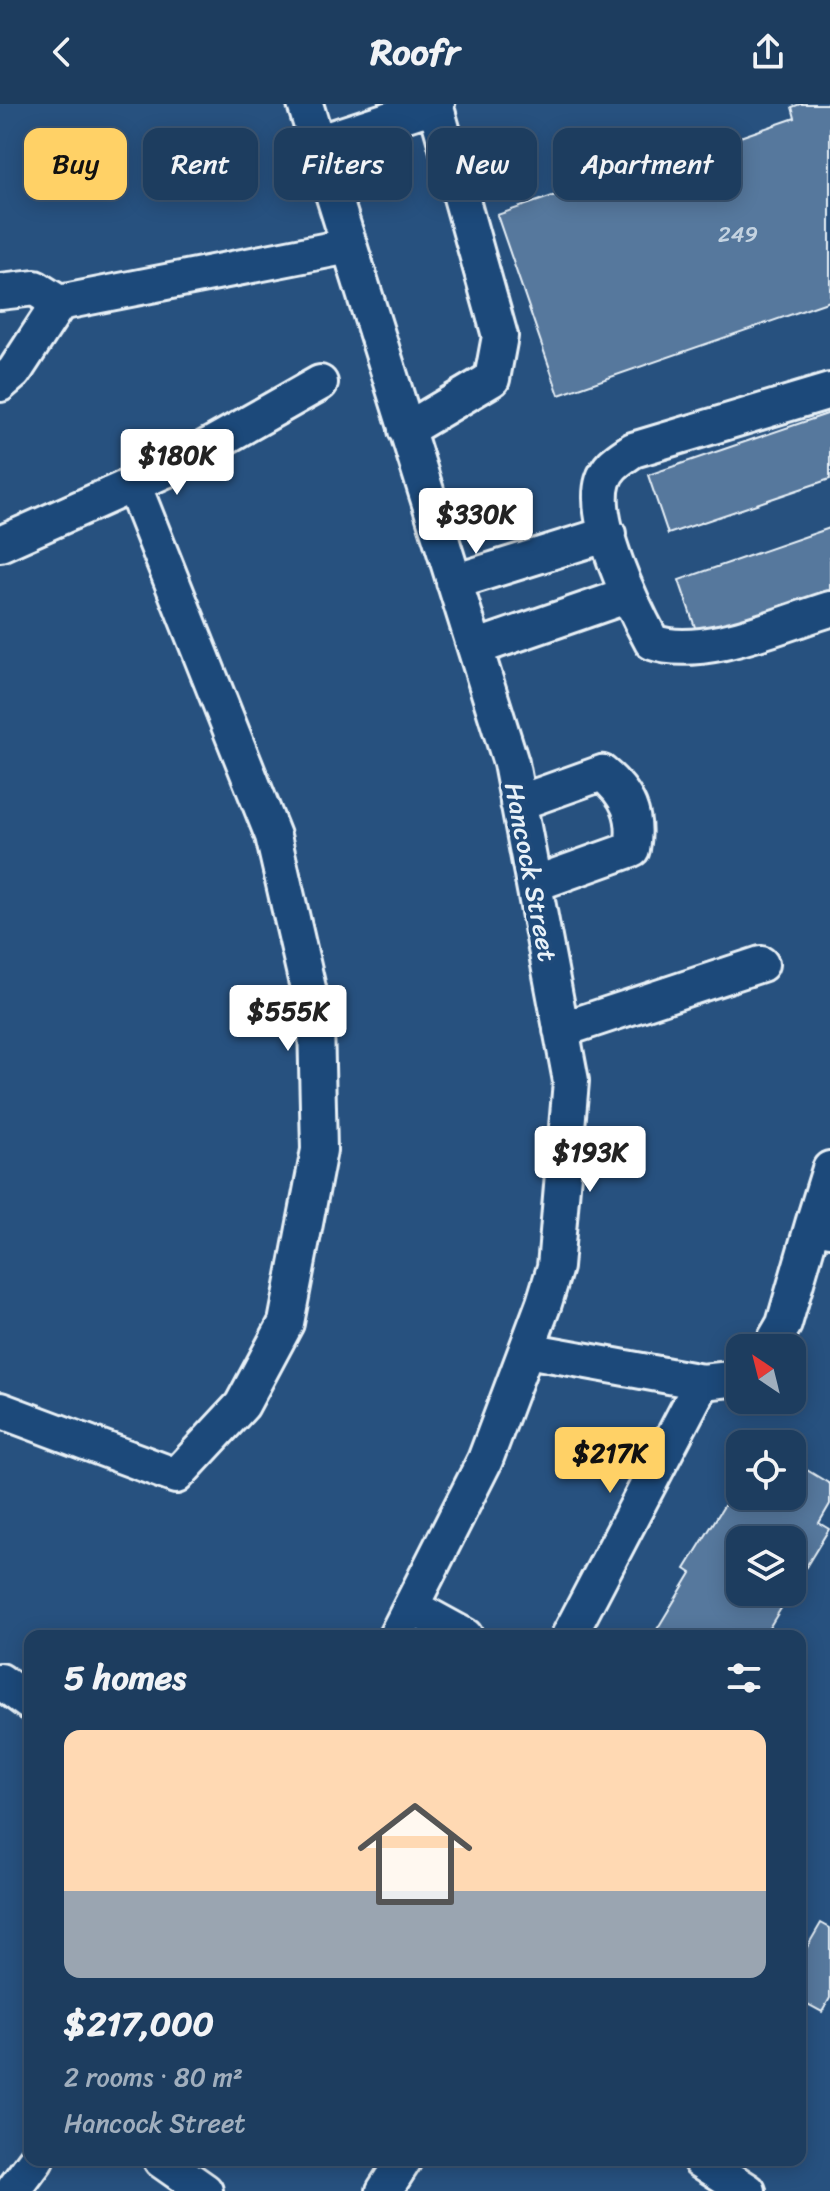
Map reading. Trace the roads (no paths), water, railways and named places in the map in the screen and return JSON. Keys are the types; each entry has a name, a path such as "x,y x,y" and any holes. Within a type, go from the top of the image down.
{"street":[{"name":"Hancock Street","path":"305,104 312,128"},
{"path":"363,128 436,104 500,336 492,379 406,430"},
{"name":"Hancock Street","path":"335,200 511,763 571,1081 555,1267 485,1460 404,1621"},
{"path":"0,292 35,288 59,303 349,246"},
{"path":"0,384 14,372 59,303"},
{"path":"0,544 220,442 320,383"},
{"path":"830,391 633,450 611,466 603,483 601,503 626,596 652,642 667,647 706,644 830,609"},
{"path":"0,1410 176,1476 242,1405 286,1323 319,1150 316,1023 273,836 133,484"},
{"path":"454,582 608,534"},
{"path":"475,648 626,596"},
{"path":"518,803 602,773 619,787 636,826 632,849 534,884"},
{"path":"561,1030 761,964"},
{"path":"778,1334 822,1227 830,1169"},
{"path":"527,1350 702,1382 726,1379"},
{"path":"572,1630 702,1382"},
{"path":"404,1621 441,1630"},
{"path":"0,1681 24,1699"},
{"path":"13,2191 32,2166"},
{"path":"170,2166 205,2191"},
{"path":"384,2191 400,2166"},
{"path":"709,2166 748,2191"}]}
